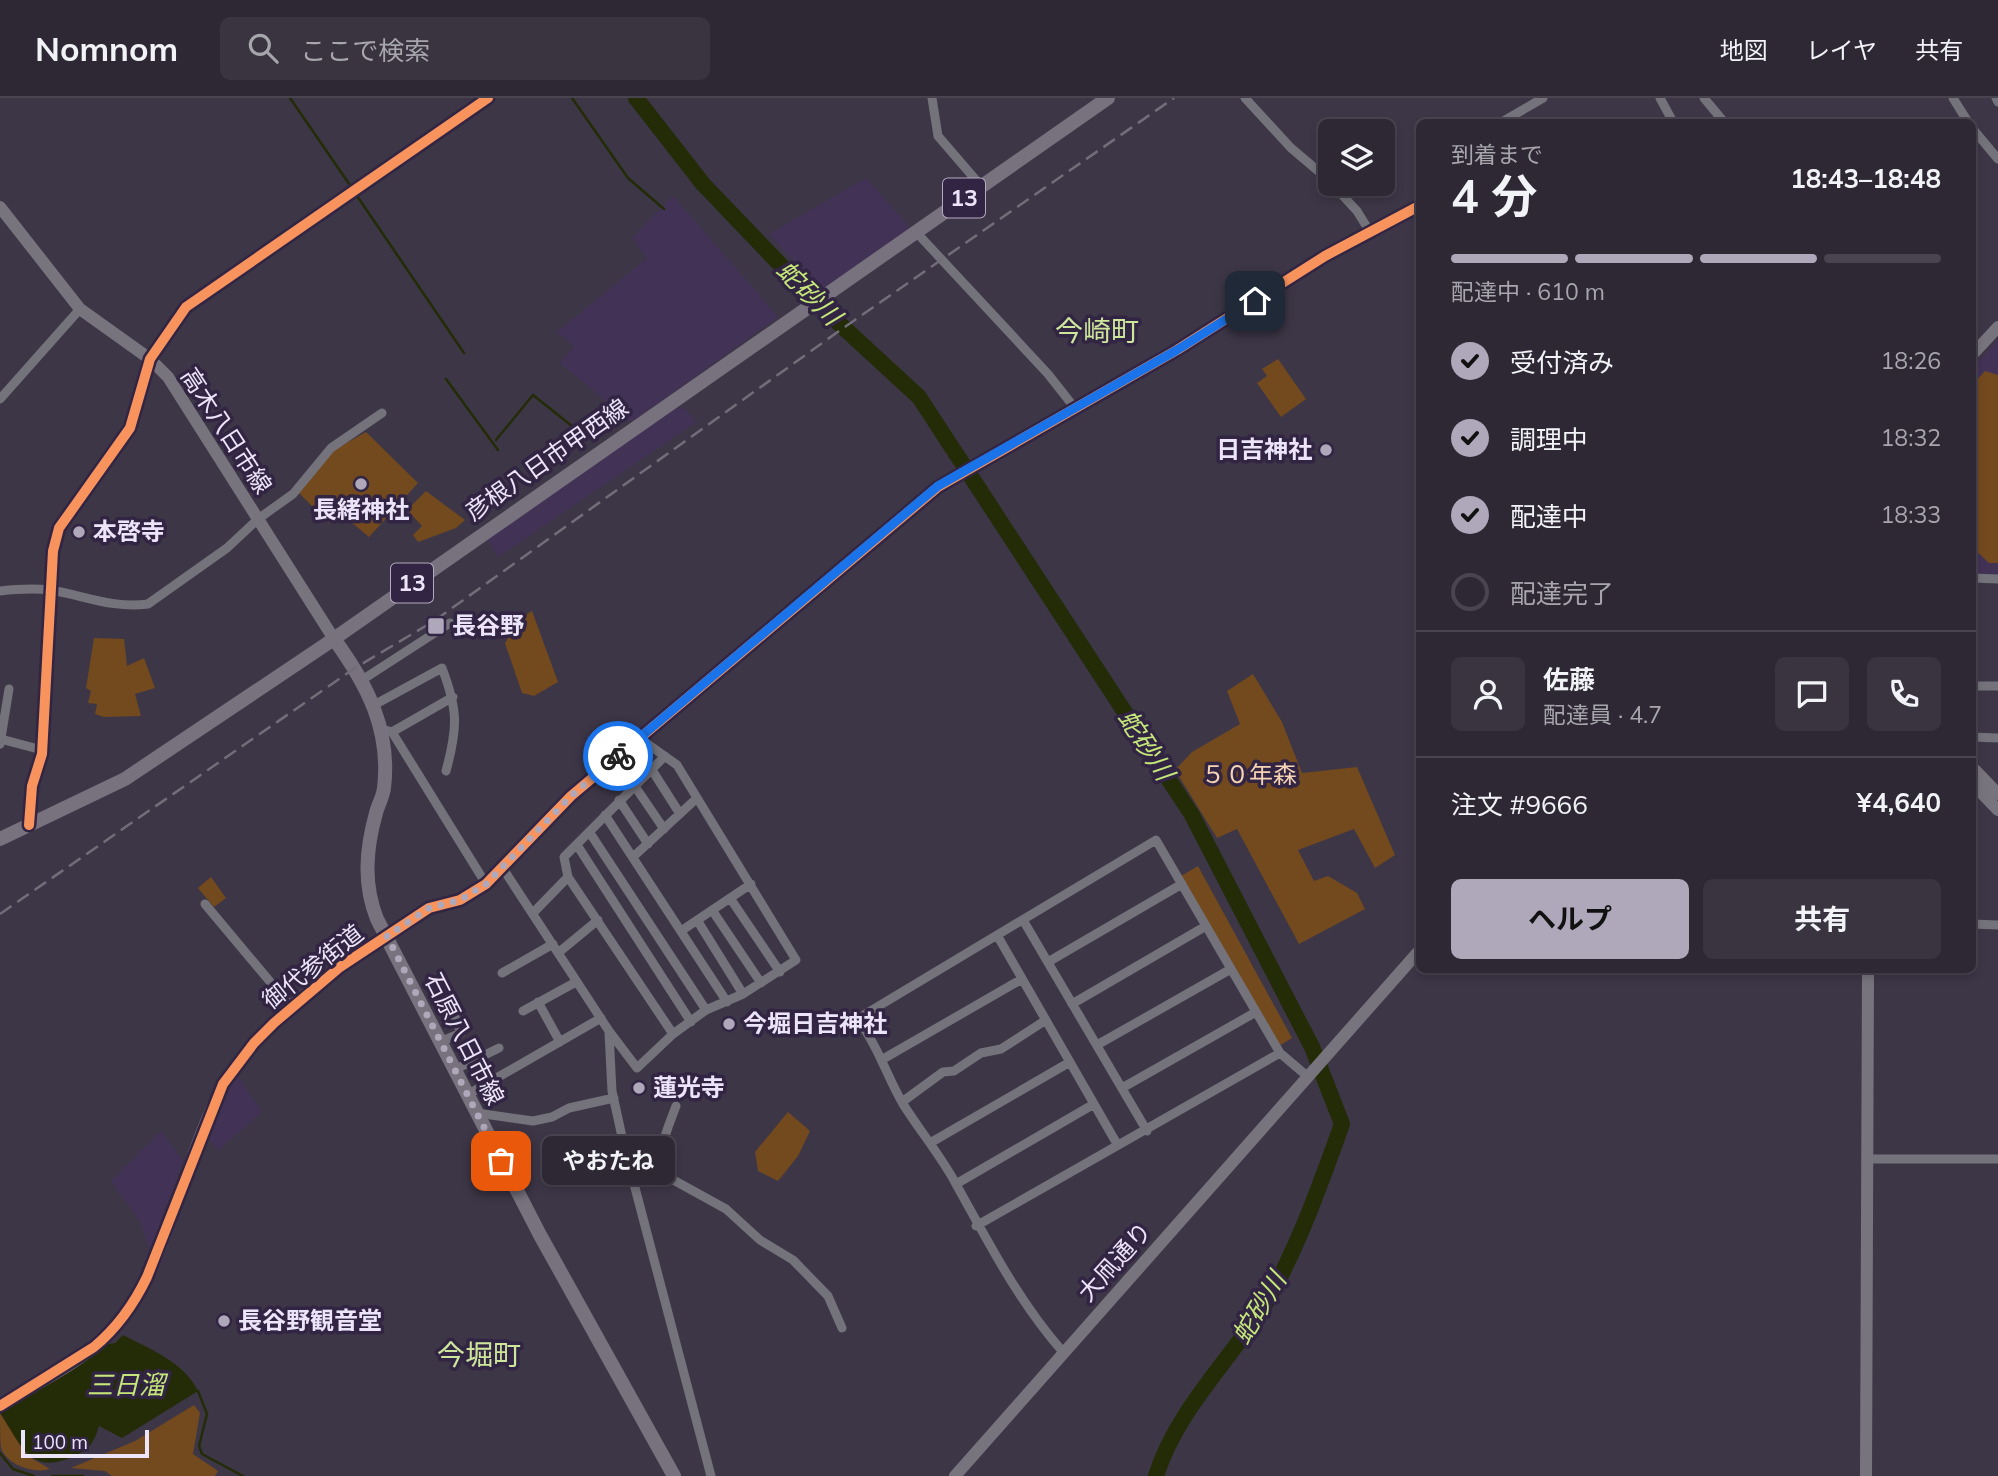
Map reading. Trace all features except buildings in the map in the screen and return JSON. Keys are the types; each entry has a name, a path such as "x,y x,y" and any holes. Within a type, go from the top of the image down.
{"main road":[{"name":"彦根八日市甲西線","path":"0,839 125,779 334,639 1108,98"},
{"name":"石原八日市線","path":"334,639 362,680 387,731 384,790 370,838 366,872 370,901 540,1235 674,1476"}],"street":[{"path":"29,825 32,786 42,750 53,551 59,528 130,428 150,359 186,307 488,98"},
{"path":"932,98 938,136 981,186"},
{"path":"1245,98 1292,148 1318,171"},
{"path":"1507,119 1543,98"},
{"path":"1660,98 1671,119"},
{"path":"1704,98 1722,119"},
{"path":"1953,98 1966,119"},
{"path":"1976,133 1998,159"},
{"path":"1344,196 1370,232"},
{"name":"高木八日市線","path":"0,207 80,309 150,359 168,377 334,639"},
{"name":"御代参街道","path":"0,1406 94,1347 108,1335 129,1308 147,1277 223,1084 254,1042 340,967 429,908 460,900 486,884 571,796 938,486 1177,350 1325,256 1416,208"},
{"path":"916,232 1048,374 1074,407"},
{"path":"0,399 80,309"},
{"path":"1976,351 1998,327"},
{"path":"0,591 51,590 91,601 133,606 148,604 227,548 258,519 293,494 331,448 382,413"},
{"path":"1976,578 1998,579"},
{"path":"362,680 450,623"},
{"path":"374,705 442,668 457,717 455,739 446,771"},
{"path":"1976,686 1998,686"},
{"path":"9,689 1,741 42,750"},
{"path":"453,697 387,731 486,884"},
{"path":"1976,737 1998,738"},
{"path":"502,867 576,982 637,1068 673,1034 706,1010 743,994 796,960 677,765 639,738"},
{"path":"665,756 564,857 568,877 673,1034"},
{"path":"652,770 680,814"},
{"path":"1976,771 1998,794"},
{"path":"634,785 664,829"},
{"path":"1976,787 1998,810"},
{"path":"633,858 697,798"},
{"path":"619,800 648,844"},
{"path":"605,815 727,1002"},
{"path":"590,833 706,1010"},
{"path":"857,1018 1156,840 1280,1053 1307,1076"},
{"path":"577,845 691,1022"},
{"path":"533,912 568,877"},
{"path":"681,931 751,884"},
{"path":"1048,962 1182,884"},
{"path":"730,898 780,972"},
{"path":"205,904 292,1008"},
{"path":"712,910 761,983"},
{"path":"1023,919 1147,1131"},
{"path":"558,953 598,920"},
{"path":"696,920 743,994"},
{"path":"1976,924 1998,925"},
{"path":"1072,1003 1206,926"},
{"path":"997,936 1117,1144"},
{"path":"502,973 553,944"},
{"name":"大凧通り","path":"955,1476 1416,954"},
{"path":"1097,1045 1231,969"},
{"path":"1866,1476 1868,973"},
{"path":"883,1059 1023,979"},
{"path":"523,1011 576,982"},
{"path":"538,1002 560,1042"},
{"path":"440,1042 461,1033 455,1018 456,1008"},
{"path":"1122,1088 1256,1012"},
{"path":"843,1014 857,1018 883,1059 901,1101 956,1184 976,1226 1044,1331 1063,1352"},
{"path":"467,1095 601,1018"},
{"path":"901,1101 943,1072 954,1071 981,1053 1001,1049 1046,1020"},
{"path":"609,1031 614,1098 711,1476"},
{"path":"454,1070 499,1048"},
{"path":"976,1226 1280,1053"},
{"path":"930,1143 1070,1062"},
{"path":"476,1113 533,1121 552,1117 569,1108 614,1098"},
{"path":"956,1184 1094,1104"},
{"path":"676,1106 660,1158 661,1168 668,1177 735,1215 760,1240 793,1260 828,1296 842,1328"},
{"path":"1868,1159 1998,1159"}],"shaded area":[{"path":"866,178 912,230 820,290 769,234"},
{"path":"673,196 778,317 632,422 560,363 574,346 557,332 647,258 632,238"},
{"path":"1998,340 1998,575 1976,575 1976,364"},
{"path":"676,406 680,410 683,406 696,422 498,557 485,536"},
{"path":"236,1074 262,1112 218,1150 208,1138"},
{"path":"161,1131 183,1161 150,1250 141,1223 111,1181"}],"green space":[{"path":"1278,359 1306,399 1281,417 1257,383 1267,376 1262,369"},
{"path":"1985,371 1998,375 1998,563 1989,563 1976,551 1976,381"},
{"name":"長緒神社","path":"366,432 418,483 369,537 343,515 329,523 299,493 332,451"},
{"path":"426,491 465,520 456,528 418,542 413,535 422,526 410,513 411,506"},
{"path":"532,611 558,682 534,696 522,693 505,643 519,619"},
{"path":"94,638 124,639 127,666 144,658 155,688 135,694 141,716 104,717 95,714 97,704 88,703 91,691 86,688"},
{"name":"５０年森","path":"1253,674 1282,722 1302,773 1357,767 1395,855 1375,868 1354,829 1298,850 1314,881 1328,876 1357,893 1365,909 1299,944 1237,829 1217,838 1175,770 1192,752 1240,724 1227,691"},
{"path":"1198,866 1292,1038 1279,1046 1181,876"},
{"path":"211,877 226,898 214,907 198,888"},
{"path":"788,1112 810,1131 798,1156 778,1181 758,1171 755,1152"},
{"path":"194,1405 200,1413 193,1454 218,1471 215,1476 112,1476 105,1471 71,1468 135,1441"},
{"path":"0,1413 28,1456 50,1469 22,1467 4,1454 1,1448"}],"water":[{"name":"三日溜","path":"123,1335 175,1364 198,1391 122,1438 99,1426 95,1437 83,1452 57,1462 36,1460 21,1446 0,1413 97,1354 108,1344 115,1343"}],"waterway":[{"path":"290,98 352,188"},
{"path":"572,98 628,178 664,209"},
{"name":"蛇砂川","path":"636,98 703,184 818,304 919,397 1192,815 1312,1047 1342,1124 1308,1214 1278,1281 1253,1323 1177,1429 1156,1476"},
{"path":"355,193 464,353"},
{"path":"446,379 498,450"},
{"path":"496,440 533,395 587,438"},
{"path":"198,1391 207,1414 199,1446 202,1454 243,1476"},
{"path":"0,1453 13,1469 34,1476"},
{"path":"52,1476 83,1476"}],"railway":[{"path":"0,914 355,668 434,621 839,331 1174,98"}],"cycle path":[{"path":"29,825 32,786 42,754 53,551 59,528 130,428 150,359 186,307 488,98"},
{"path":"0,1406 94,1347 124,1315 147,1277 223,1084 254,1043 340,967 429,908 460,900 486,884 571,796 938,487 1177,350 1325,256 1416,208"}],"way so far":[{"path":"501,1161 387,936 429,908 460,900 486,884 571,796 618,756"}],"place":[{"name":"日吉神社","path":"1326,450"},
{"name":"長緒神社","path":"361,484"},
{"name":"本啓寺","path":"79,532"},
{"name":"長谷野","path":"436,626"},
{"name":"今堀日吉神社","path":"729,1024"},
{"name":"蓮光寺","path":"639,1088"},
{"name":"やおたね","path":"501,1161"},
{"name":"長谷野観音堂","path":"224,1321"}],"district":[{"name":"今崎町","path":"1097,331"},
{"name":"今堀町","path":"479,1355"}],"route":[{"path":"618,756 938,486 1177,350 1255,301"}]}
